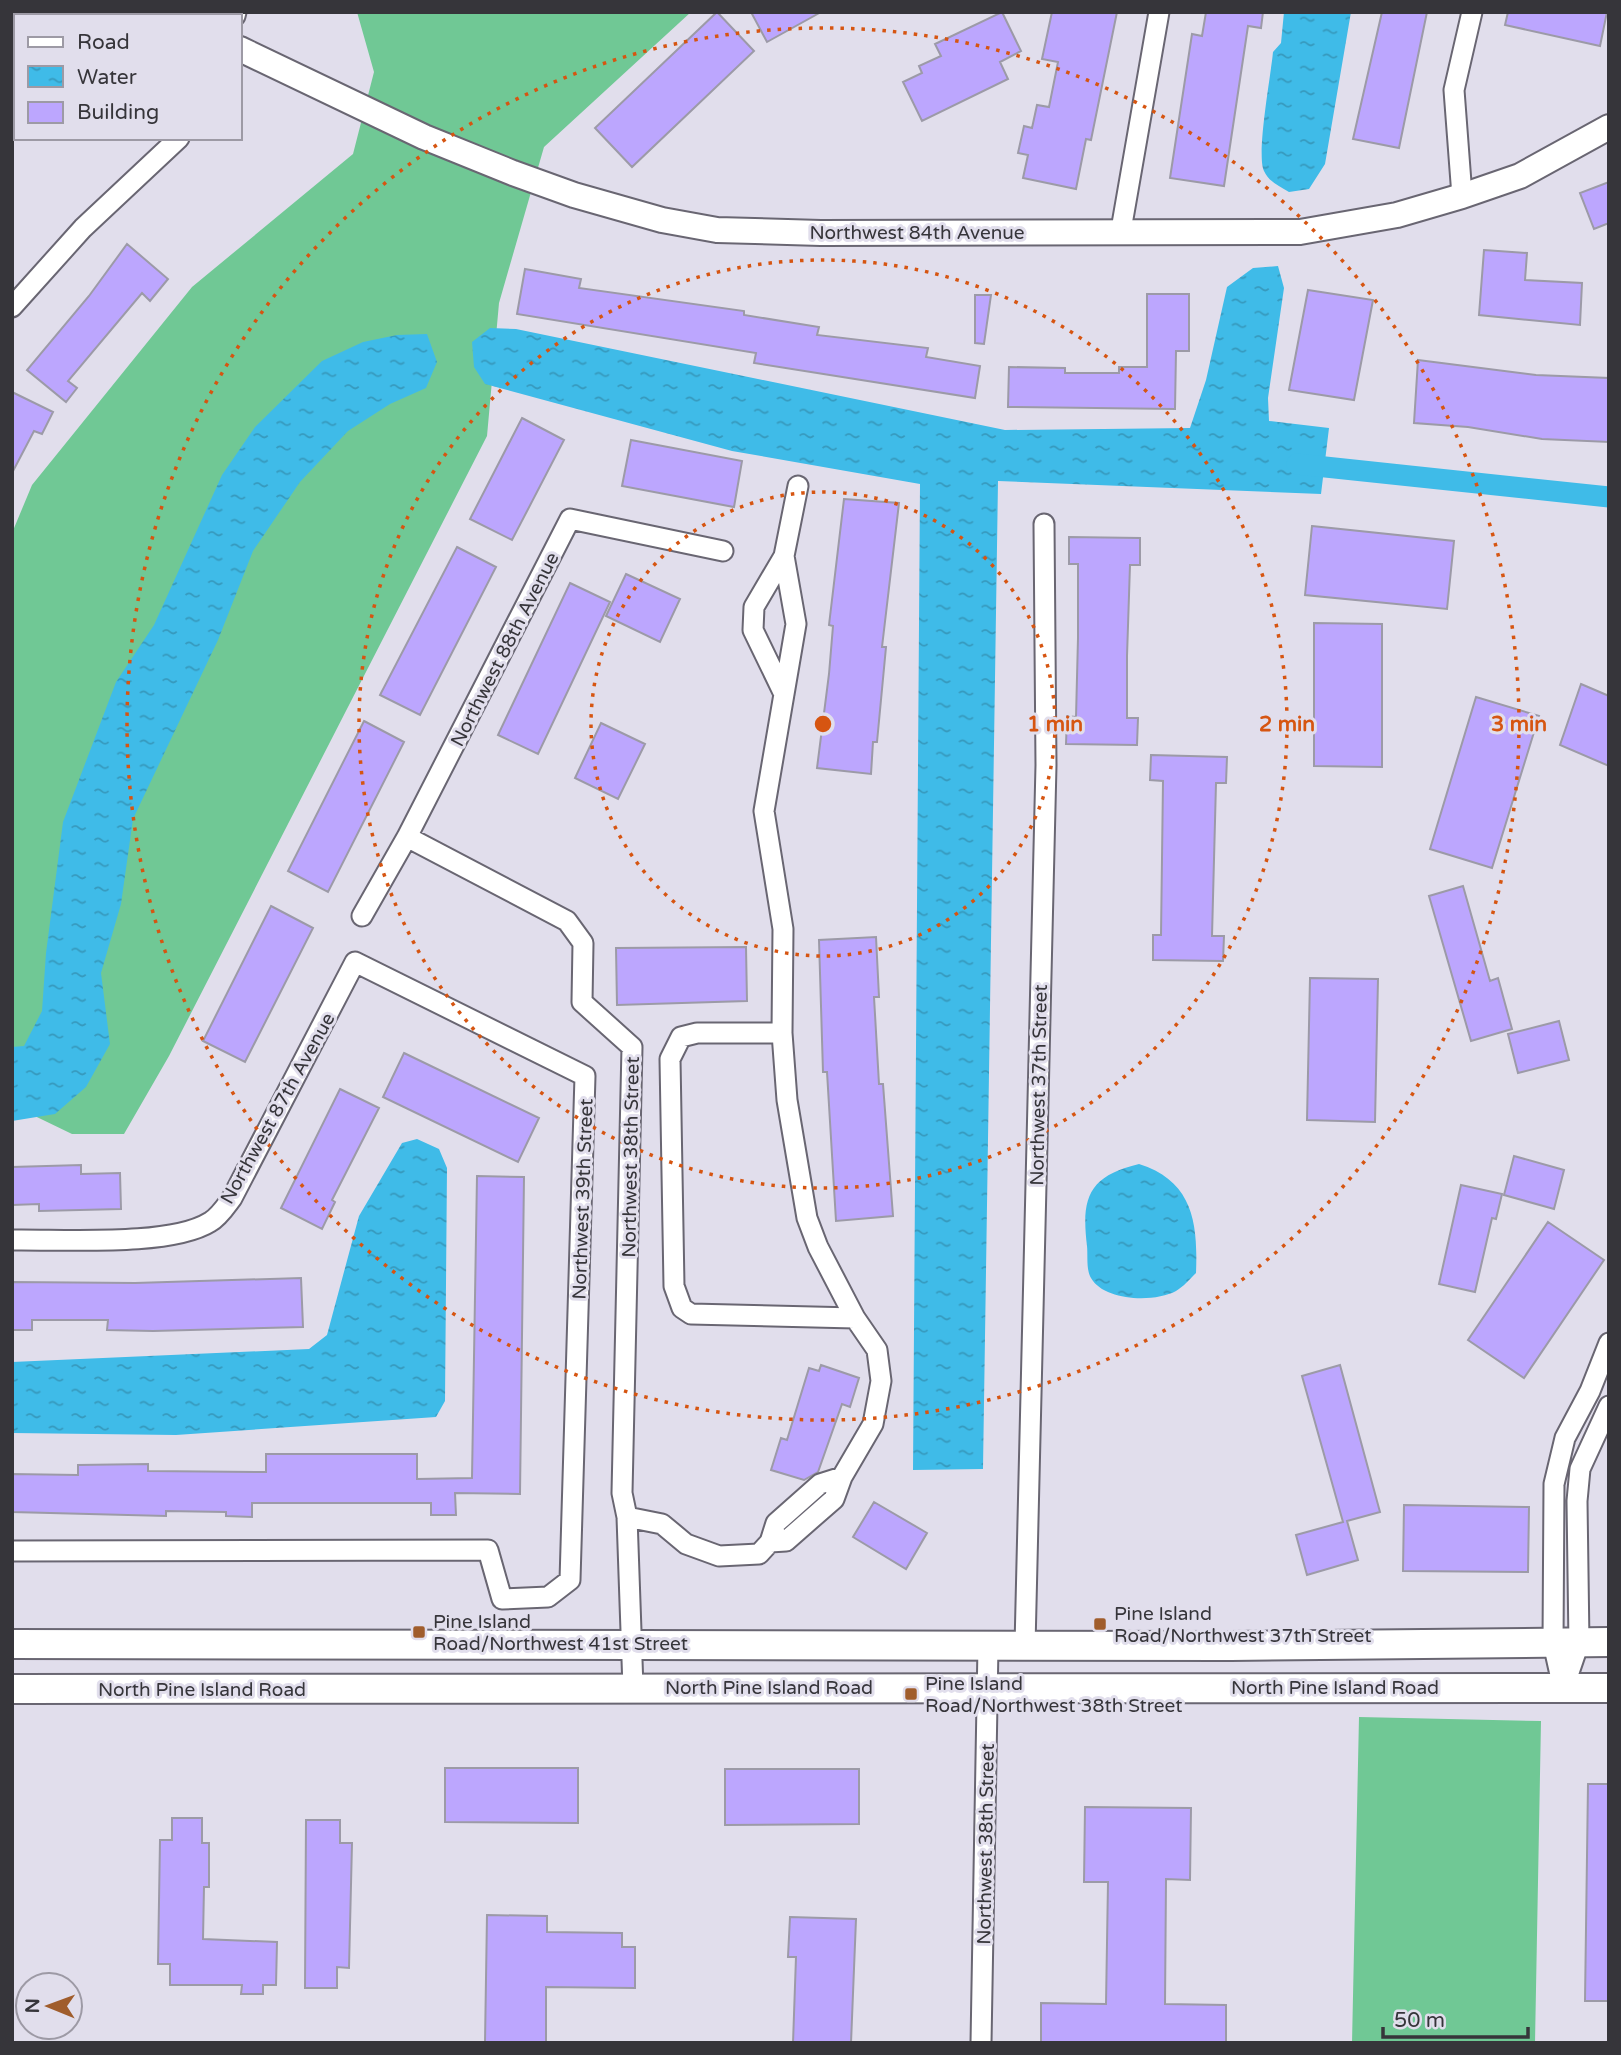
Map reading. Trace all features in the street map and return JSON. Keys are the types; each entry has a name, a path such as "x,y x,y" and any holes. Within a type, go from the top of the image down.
{"main road":[{"path":"12,1644 1025,1646 1609,1642"},
{"name":"North Pine Island Road","path":"12,1689 1609,1688"}],"street":[{"path":"1121,230 1159,12"},
{"path":"1462,196 1454,90 1472,12"},
{"name":"Northwest 84th Avenue","path":"242,50 424,137 513,173 574,195 662,220 717,230 821,233 1121,230 1300,232 1397,215 1462,196 1520,176 1609,127"},
{"path":"12,307 83,228 177,140"},
{"path":"784,694 753,630 754,607 784,556 798,486"},
{"name":"Northwest 88th Avenue","path":"362,916 407,837 570,519 723,551"},
{"name":"Northwest 37th Street","path":"1025,1646 1046,765 1044,524"},
{"path":"627,1517 662,1524 686,1544 719,1556 759,1554 770,1542 776,1523 820,1484 842,1477 873,1424 881,1381 877,1350 855,1318 818,1247 807,1217 787,1100 782,1033 783,929 764,811 796,624 784,556"},
{"name":"Northwest 38th Street","path":"407,837 567,921 583,943 582,1002 632,1047 622,1493 627,1517 633,1688"},
{"name":"Northwest 87th Avenue","path":"12,1240 125,1238 183,1233 212,1221 232,1198 355,962"},
{"name":"Northwest 39th Street","path":"12,1551 488,1550 502,1599 548,1597 570,1580 585,1076 355,962"},
{"name":"Northwest 38th Street","path":"782,1033 697,1032 681,1037 670,1059 674,1286 682,1308 691,1314 855,1318"},
{"path":"1566,1643 1554,1484 1558,1460 1609,1343"},
{"path":"1563,1688 1580,1469 1609,1406"},
{"name":"Northwest 38th Street","path":"981,2043 988,1646"}],"green space":[{"path":"357,12 691,12 544,147 499,303 487,436 169,1056 124,1134 72,1134 12,1105 12,533 32,485 192,287 353,154 374,72"},
{"path":"1359,1717 1541,1721 1535,2043 1352,2043"}],"water":[{"path":"1284,12 1351,12 1325,164 1309,189 1289,192 1269,178 1262,162 1273,52 1281,43"},
{"path":"1278,266 1284,288 1268,398 1269,421 1329,428 1321,494 998,481 983,1469 913,1470 920,484 732,451 485,384 474,367 472,342 490,328 516,329 1005,430 1190,428 1206,380 1227,287 1253,268"},
{"path":"427,334 437,362 426,388 390,404 348,431 300,482 253,551 218,640 133,819 121,904 101,973 110,1044 86,1087 55,1114 12,1121 12,1047 24,1046 42,1011 46,953 63,822 116,682 154,625 222,475 255,427 322,361 363,342 397,335"},
{"path":"417,1139 439,1149 447,1168 445,1401 436,1417 176,1435 12,1433 12,1362 309,1349 327,1335 359,1216 402,1143"},
{"path":"1139,1164 1171,1181 1189,1206 1196,1237 1196,1273 1176,1291 1167,1295 1130,1298 1097,1286 1089,1275 1086,1214 1092,1191 1099,1182 1122,1169"}],"building":[{"path":"717,12 754,51 632,167 595,128"},
{"path":"751,12 821,12 767,42"},
{"path":"1002,12 1021,51 1000,62 1008,79 922,121 903,82 922,73 919,66 941,56 935,44"},
{"path":"1052,12 1117,12 1091,140 1086,139 1076,189 1023,178 1028,155 1018,153 1024,126 1032,128 1037,105 1049,107 1058,62 1042,59"},
{"path":"1206,12 1263,12 1261,28 1248,26 1224,186 1170,178 1192,34 1202,36"},
{"path":"1382,12 1427,12 1399,148 1353,139"},
{"path":"1508,12 1607,12 1600,46 1505,25"},
{"path":"1609,182 1609,223 1594,229 1580,193"},
{"path":"127,244 168,279 150,301 142,293 68,381 77,388 66,402 27,370 89,296"},
{"path":"1484,250 1527,253 1525,280 1582,283 1580,325 1479,315"},
{"path":"525,269 581,279 579,288 744,311 744,315 819,327 817,335 928,348 926,357 980,366 975,398 754,363 756,353 517,314"},
{"path":"1308,290 1373,300 1354,400 1289,390"},
{"path":"1147,294 1189,294 1189,351 1176,351 1175,409 1008,407 1009,367 1065,368 1065,373 1119,373 1119,367 1147,367"},
{"path":"975,295 991,295 984,344 975,343"},
{"path":"1418,360 1536,375 1609,378 1609,442 1542,439 1468,427 1414,423"},
{"path":"12,392 53,412 42,434 34,431 12,473"},
{"path":"522,418 564,440 512,540 470,519"},
{"path":"631,440 742,461 734,507 622,486"},
{"path":"844,499 899,503 882,647 886,647 877,742 873,742 871,774 817,768 829,674 833,626 829,625"},
{"path":"1312,526 1454,541 1447,609 1305,595"},
{"path":"1069,537 1140,538 1140,565 1130,565 1127,656 1127,718 1138,718 1137,745 1066,744 1067,716 1076,717 1078,638 1078,564 1069,564"},
{"path":"457,547 496,567 420,715 380,695"},
{"path":"626,574 680,599 660,642 606,616"},
{"path":"570,583 610,602 538,754 498,735"},
{"path":"1314,623 1382,624 1382,767 1314,766"},
{"path":"1581,684 1609,696 1609,766 1560,745"},
{"path":"1476,697 1539,716 1492,868 1430,849"},
{"path":"364,721 404,742 328,892 288,871"},
{"path":"601,723 645,744 618,799 575,778"},
{"path":"1151,755 1227,757 1226,783 1216,783 1212,936 1224,936 1223,961 1153,960 1153,935 1161,935 1163,781 1150,780"},
{"path":"1463,886 1490,981 1498,978 1512,1029 1471,1041 1429,896"},
{"path":"271,906 313,928 245,1062 203,1041"},
{"path":"876,937 879,997 874,997 879,1084 883,1084 893,1216 836,1221 827,1072 823,1072 819,940"},
{"path":"746,947 747,1001 617,1005 616,948"},
{"path":"1310,978 1378,979 1375,1122 1307,1120"},
{"path":"1559,1021 1569,1060 1518,1073 1508,1034"},
{"path":"404,1053 539,1118 518,1162 383,1097"},
{"path":"340,1089 379,1108 332,1200 335,1202 322,1229 281,1208"},
{"path":"1514,1156 1564,1170 1554,1209 1504,1195"},
{"path":"81,1165 81,1174 120,1173 121,1209 39,1211 39,1204 12,1205 12,1167"},
{"path":"477,1176 524,1177 520,1494 455,1493 456,1515 431,1515 431,1503 252,1503 252,1517 226,1516 226,1512 166,1511 166,1516 12,1512 12,1474 78,1475 78,1465 148,1464 148,1471 266,1472 266,1454 417,1454 417,1479 472,1478"},
{"path":"1461,1185 1502,1194 1496,1219 1492,1218 1475,1292 1439,1284"},
{"path":"1548,1222 1604,1260 1524,1378 1468,1340"},
{"path":"301,1278 303,1327 107,1330 108,1320 32,1320 32,1330 12,1330 12,1282 135,1283"},
{"path":"821,1365 859,1378 850,1407 842,1404 818,1472 804,1480 771,1470 781,1438 787,1440 809,1368 819,1371"},
{"path":"1340,1365 1380,1512 1347,1521 1358,1560 1307,1575 1296,1535 1343,1522 1302,1376"},
{"path":"874,1502 927,1533 906,1569 853,1537"},
{"path":"1404,1505 1529,1507 1528,1572 1403,1571"},
{"path":"445,1768 578,1768 578,1823 445,1822"},
{"path":"725,1769 859,1769 859,1824 725,1825"},
{"path":"1588,1784 1609,1784 1609,2001 1585,2001"},
{"path":"1085,1807 1191,1808 1190,1880 1166,1879 1165,2004 1226,2005 1226,2043 1041,2043 1041,2003 1106,2004 1108,1882 1084,1882"},
{"path":"172,1818 202,1818 202,1843 209,1843 209,1887 204,1887 203,1939 277,1942 276,1985 263,1985 263,1994 241,1994 242,1985 170,1985 170,1964 158,1964 160,1840 172,1840"},
{"path":"306,1820 340,1820 340,1843 352,1843 349,1968 337,1967 337,1988 305,1988"},
{"path":"487,1915 547,1916 547,1932 622,1933 622,1947 635,1947 635,1988 546,1987 546,2043 485,2043"},
{"path":"790,1917 856,1919 851,2043 793,2043 796,1957 788,1957"}],"waterway":[{"path":"1297,464 1609,497"}],"place":[{"name":"Pine Island Road/Northwest 37th Street","path":"1100,1624"},
{"name":"Pine Island Road/Northwest 41st Street","path":"419,1632"},
{"name":"Pine Island Road/Northwest 38th Street","path":"911,1694"}]}
